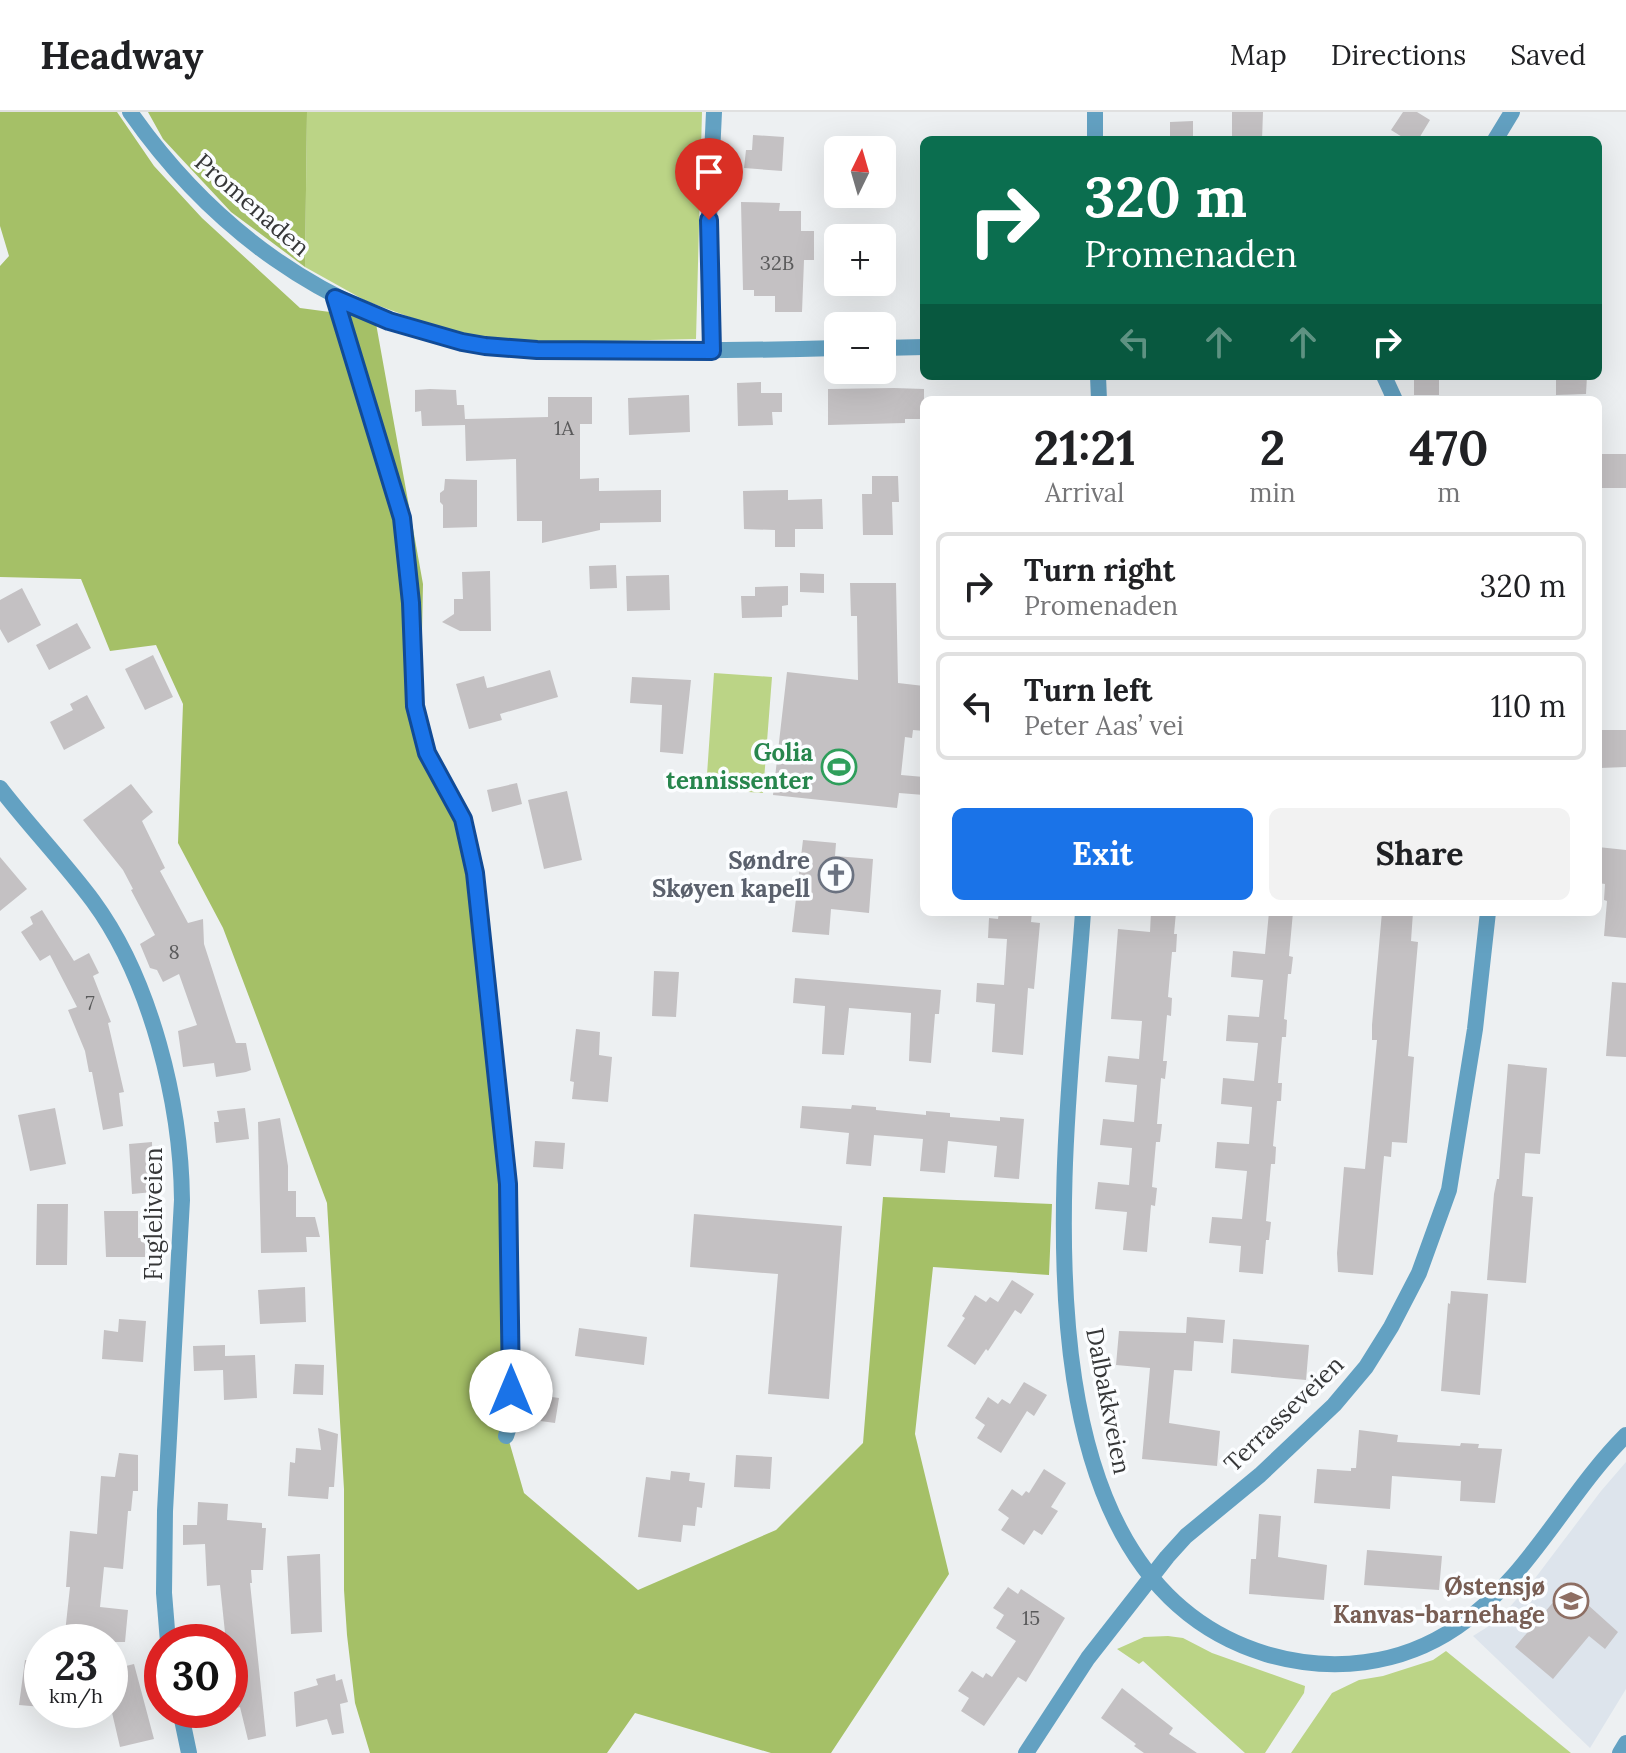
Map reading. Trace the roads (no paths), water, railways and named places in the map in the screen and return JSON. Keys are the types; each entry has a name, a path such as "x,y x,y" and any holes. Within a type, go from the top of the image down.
{"street":[{"name":"Promenaden","path":"130,112 177,173 232,226 280,264 335,298 389,321 477,345 537,350 824,348"},
{"path":"712,351 709,220 714,112"},
{"path":"1095,112 1095,136"},
{"path":"1497,136 1512,112"},
{"path":"335,298 402,518 411,603 415,706 427,753 463,819 475,873 508,1184 511,1421 506,1436"},
{"path":"896,348 920,347"},
{"name":"Fugleliveien","path":"0,788 104,917 145,1003 162,1053 173,1100 182,1200 165,1511 167,1624"},
{"name":"Dalbakkveien","path":"1083,916 1063,1166 1065,1294 1071,1356 1086,1439 1105,1500 1122,1535 1151,1578 1206,1628 1222,1638 1284,1659 1304,1664 1339,1665 1408,1652 1455,1629 1497,1593 1517,1572 1602,1460 1626,1435"},
{"name":"Terrasseveien","path":"1026,1753 1088,1658 1186,1536 1260,1475 1334,1405 1366,1367 1391,1327 1419,1273 1449,1190 1482,980 1488,916"},
{"path":"184,1728 189,1753"},
{"path":"1620,1753 1626,1743"}],"place":[{"name":"Golia tennissenter","path":"839,767"},
{"name":"Søndre Skøyen kapell","path":"836,875"},
{"name":"Østensjø Kanvas-barnehage","path":"1571,1601"}]}
